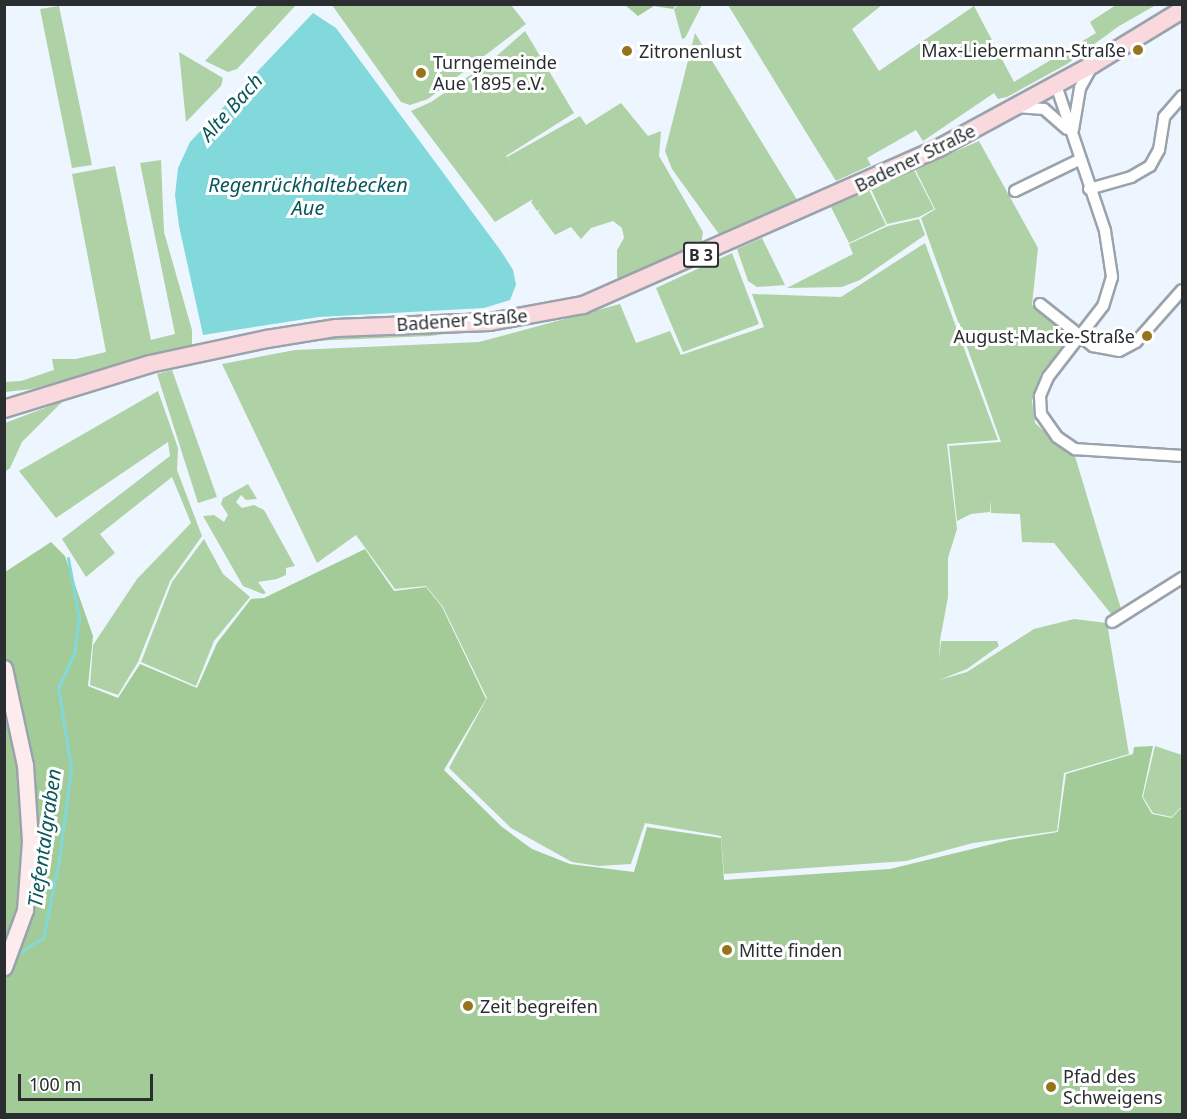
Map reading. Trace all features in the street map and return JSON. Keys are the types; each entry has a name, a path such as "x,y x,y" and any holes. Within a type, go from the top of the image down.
{"main road":[{"name":"Badener Straße","path":"4,409 150,364 247,342 336,328 490,322 583,305 843,192 1016,107 1092,65 1182,10"}],"street":[{"path":"1073,136 1078,94 1092,65"},
{"path":"1056,85 1079,160 1105,231 1112,277 1103,306 1082,336 1054,366 1044,386 1040,403 1045,424 1057,438 1088,452 1182,456"},
{"path":"1089,189 1131,177 1150,166 1159,150 1164,117 1182,96"},
{"path":"1016,107 1053,113 1073,136"},
{"path":"1015,191 1079,160"},
{"path":"1040,304 1100,350 1129,347 1182,290"},
{"path":"1112,622 1182,578"},
{"path":"4,668 25,765 30,841 24,910 8,960"}],"green space":[{"path":"258,5 296,5 237,69 228,72 205,61"},
{"name":"Turngemeinde Aue 1895 e.V.","path":"332,5 511,5 526,24 428,99 410,105 401,102"},
{"path":"625,5 676,5 673,9 654,6 638,16"},
{"path":"678,5 702,5 685,38 682,39 674,9"},
{"path":"728,5 882,5 852,29 879,71 974,6 1014,82 1096,33 1090,22 1116,5 1156,5 1119,26 1067,64 1007,97 998,99 994,93 923,141 916,130 867,158 871,165 836,181"},
{"path":"59,6 92,165 72,168 40,9"},
{"path":"525,31 574,113 506,156 526,184 507,157 580,116 586,125 621,103 648,136 661,131 659,156 703,232 701,245 621,280 617,277 617,250 624,238 622,228 613,221 591,228 581,239 571,227 555,235 538,212 541,209 537,211 531,202 533,199 495,222 411,111 431,102 491,61"},
{"path":"695,33 799,203 721,237 672,169 665,151"},
{"path":"179,52 223,78 221,86 186,122"},
{"path":"979,141 1038,248 1032,305 1066,329 1067,341 1041,373 1032,401 1035,423 1059,445 1074,453 1121,609 1112,615 1054,543 1022,542 1020,514 991,513 990,499 990,512 971,514 957,521 949,446 1001,442 921,218 939,207 935,209 915,169"},
{"path":"161,160 164,232 192,330 192,346 32,389 5,392 4,382 21,381 54,370 52,359 76,359 106,352 72,174 115,166 151,340 175,334 140,163"},
{"path":"914,170 934,209 919,217 887,224 871,189"},
{"path":"869,190 886,225 849,243 831,207"},
{"path":"919,219 925,235 860,280 842,287 787,288 853,254 849,244 888,226"},
{"path":"762,238 785,285 757,287 748,281 737,249"},
{"path":"925,243 998,440 947,444 957,529 948,558 948,597 940,640 939,660 941,641 997,641 999,646 967,669 939,680 967,672 1034,629 1074,619 1107,623 1129,754 1064,773 1057,831 973,843 906,861 724,874 721,836 645,823 631,864 599,866 572,862 511,828 449,768 487,698 443,607 426,586 395,589 356,535 317,563 222,364 295,350 479,342 620,304 636,343 670,331 681,355 764,327 752,294 841,297"},
{"path":"732,253 759,324 683,352 656,288"},
{"path":"475,330 430,336 288,342 333,334"},
{"path":"172,370 217,497 198,503 157,374"},
{"path":"158,391 178,448 177,470 202,536 170,581 138,662 118,695 90,685 93,645 137,579 191,523 172,477 100,534 115,553 86,577 62,539 170,456 168,442 56,518 19,471"},
{"path":"63,401 22,442 10,468 5,472 5,423"},
{"path":"248,484 257,499 246,500 241,495 236,502 242,508 254,505 264,510 295,566 286,568 286,575 277,579 258,582 266,593 263,594 243,586 203,516 214,515 224,522 228,515 221,504 223,498"},
{"path":"204,539 223,574 250,597 214,641 196,686 141,662 172,582"},
{"path":"51,542 65,556 93,636 88,686 118,698 140,664 197,688 217,643 251,599 264,598 365,549 394,591 426,587 442,607 486,699 444,770 502,827 532,849 570,864 634,872 647,827 721,838 724,880 890,869 1009,840 1058,832 1066,774 1133,754 1134,747 1153,746 1142,797 1152,814 1172,818 1182,807 1182,1114 5,1114 5,572"},
{"path":"1155,746 1182,755 1182,806 1172,817 1153,813 1143,797"}],"water":[{"name":"Regenrückhaltebecken Aue","path":"313,13 336,28 501,251 513,270 516,285 510,300 484,308 319,317 203,335 179,226 175,195 178,168 190,142"}],"waterway":[{"name":"Tiefentalgraben","path":"12,957 43,938 59,860 71,767 58,688 74,654 79,618 68,558"}],"place":[{"name":"Max-Liebermann-Straße","path":"1138,50"},
{"name":"Zitronenlust","path":"627,51"},
{"name":"Turngemeinde Aue 1895 e.V.","path":"421,73"},
{"name":"August-Macke-Straße","path":"1147,336"},
{"name":"Mitte finden","path":"727,950"},
{"name":"Zeit begreifen","path":"468,1006"},
{"name":"Pfad des Schweigens","path":"1051,1087"}],"water label":[{"name":"Alte Bach","path":"231,107"}]}
